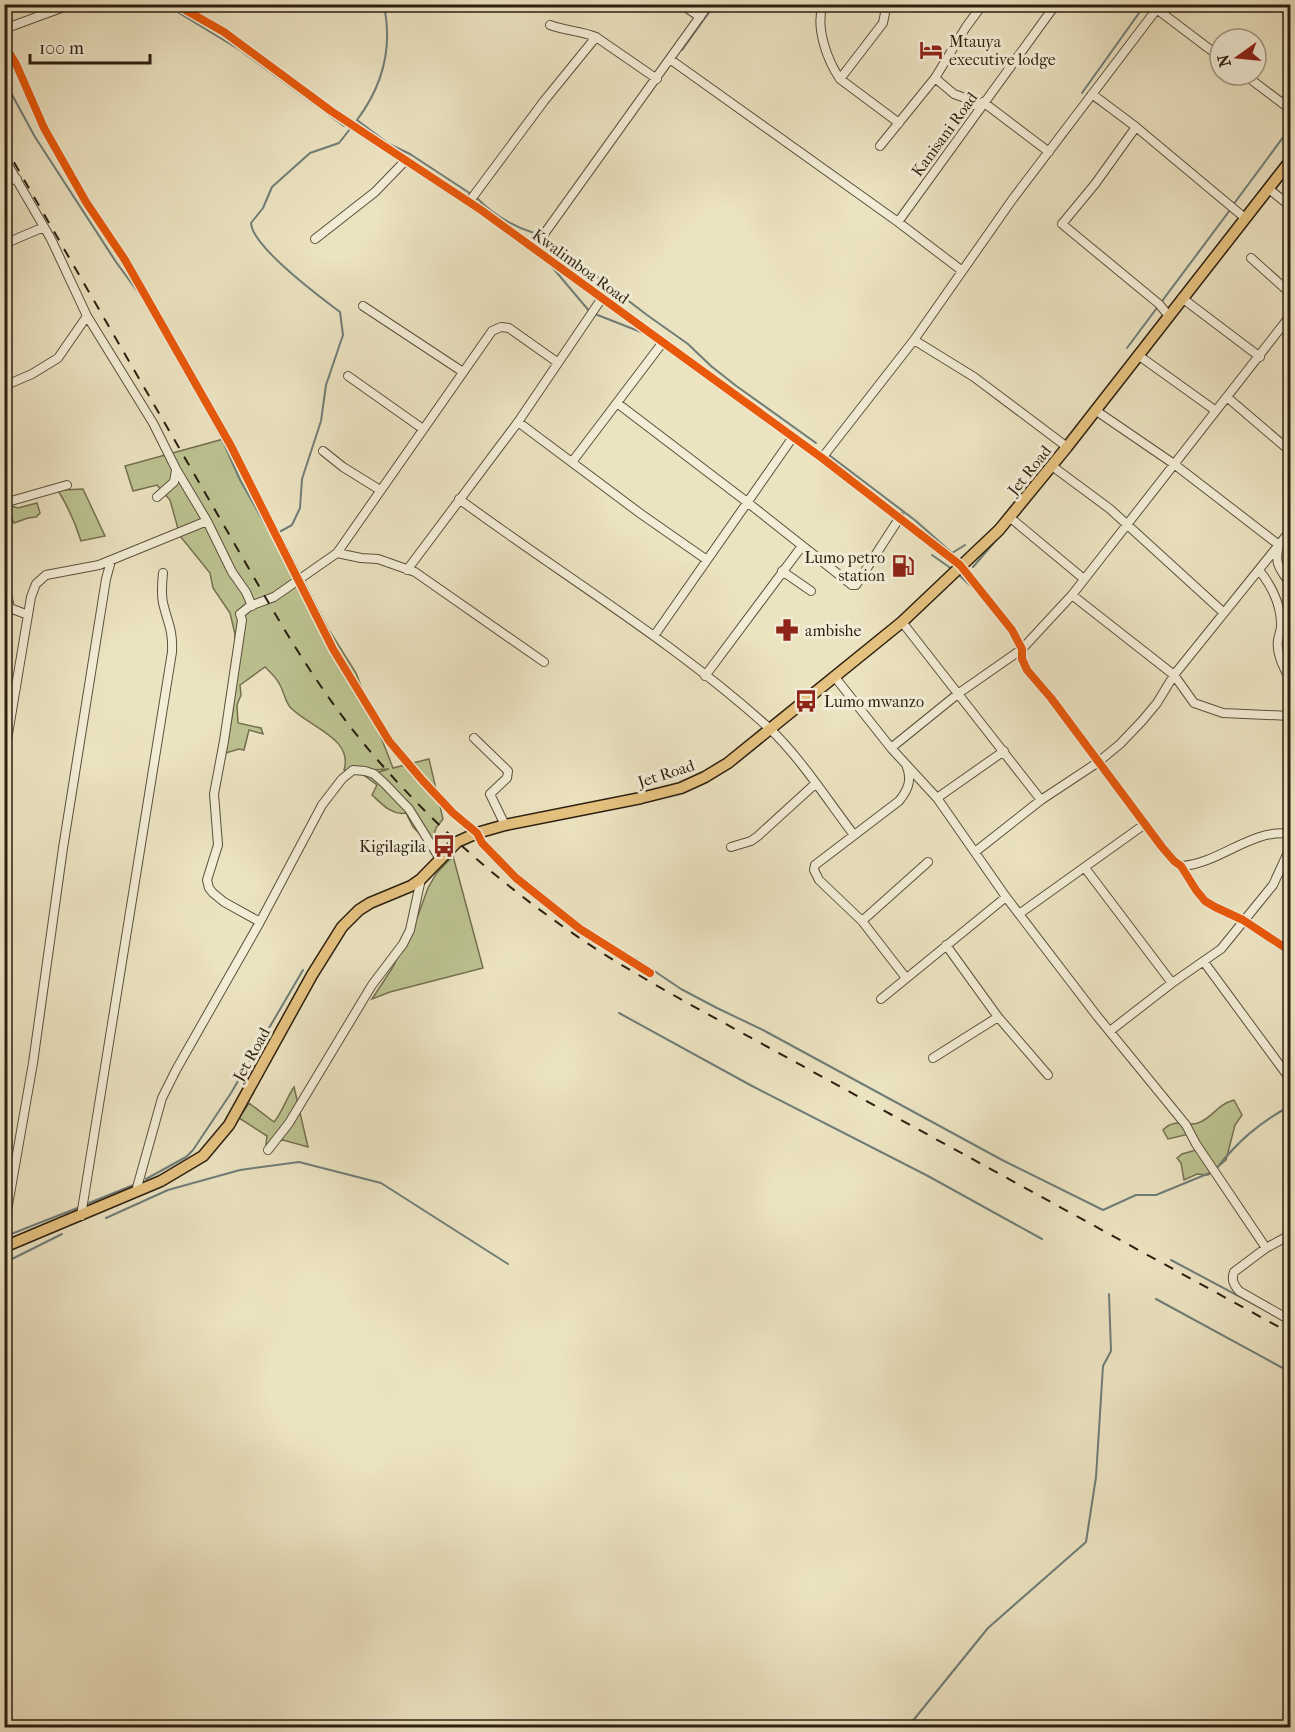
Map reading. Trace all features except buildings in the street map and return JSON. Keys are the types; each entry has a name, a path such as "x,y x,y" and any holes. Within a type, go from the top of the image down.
{"main road":[{"name":"Jet Road","path":"4,1247 161,1181 203,1156 218,1141 229,1125 312,975 342,927 359,910 411,886 421,879 457,842 477,833 505,825 641,798 681,788 705,777 728,763 902,622 999,530 1067,447 1290,161"}],"street":[{"path":"4,29 72,4"},
{"name":"Kwalimboa Road","path":"175,4 224,32 331,111 534,248 822,458 960,565 1012,630 1022,649 1022,659 1027,670 1051,698 1168,854 1181,866 1196,890 1215,907 1243,920 1290,951"},
{"path":"681,4 700,17"},
{"path":"534,248 709,4"},
{"path":"822,4 820,26 834,70 840,79 898,123"},
{"path":"840,79 883,23 885,13 882,4"},
{"path":"880,146 934,78 983,4"},
{"name":"Kanisani Road","path":"898,222 1056,4"},
{"path":"822,458 914,340 961,270 1092,94 1153,7 1208,48"},
{"path":"550,25 596,37 657,79"},
{"path":"469,202 544,101 596,37"},
{"path":"4,44 16,64 44,128 86,202 125,260 231,446 333,649 389,741 438,797 477,833 489,851 523,884 580,929 650,973"},
{"path":"670,60 898,222 961,270"},
{"path":"934,78 975,107 983,102 1049,152"},
{"path":"1261,87 1290,109"},
{"path":"1092,94 1136,127 1245,218"},
{"path":"1136,127 1095,184 1062,224 1159,304 1169,316"},
{"path":"4,158 44,227 87,316 153,423 252,606"},
{"path":"315,239 375,192 406,160"},
{"path":"4,180 17,179"},
{"path":"1269,189 1290,206"},
{"path":"4,244 44,227"},
{"path":"1251,258 1290,293"},
{"path":"407,570 518,422 602,298"},
{"path":"1182,298 1260,357"},
{"path":"363,306 464,372"},
{"path":"4,386 32,374 58,358 87,316"},
{"path":"891,748 959,693 1022,649 1072,595 1290,316"},
{"path":"260,922 224,902 209,888 207,880 218,845 214,794 242,620 240,614 300,581 337,553 492,331 501,327 509,328 557,362"},
{"path":"914,340 974,377 1067,447"},
{"path":"572,462 663,342"},
{"path":"1138,355 1216,411"},
{"path":"348,376 423,429"},
{"path":"1228,398 1290,451"},
{"path":"616,403 747,502 832,571 855,585 900,517"},
{"path":"1095,410 1174,464 1279,545"},
{"path":"518,422 707,560"},
{"path":"654,636 793,437"},
{"path":"323,451 343,467 380,490"},
{"path":"1052,466 1127,524 1224,612"},
{"path":"157,497 174,482 176,469"},
{"path":"4,503 67,485"},
{"path":"459,499 654,636 770,729 788,748 854,835"},
{"path":"1008,519 1013,520 1084,579"},
{"path":"4,758 31,597 36,584 46,575 111,561 207,520"},
{"path":"975,852 1041,800 1120,744 1157,703 1174,675 1290,531"},
{"path":"1279,545 1276,562 1290,584"},
{"path":"705,676 802,546"},
{"path":"337,553 378,559 424,577 544,662"},
{"path":"4,1228 33,1063 63,848 106,579 111,561"},
{"path":"1259,570 1276,597 1279,607 1281,623 1277,642 1279,657 1290,680"},
{"path":"782,571 811,591"},
{"path":"81,1216 172,652 172,628 161,593 163,573"},
{"path":"4,580 7,608 28,615"},
{"path":"1072,595 1174,675 1194,703 1223,713 1287,717 1290,725"},
{"path":"902,622 1041,800"},
{"path":"834,676 891,748 937,798 1006,897 1186,1125 1196,1144 1266,1248"},
{"path":"4,686 16,688"},
{"path":"474,738 508,771 507,778 490,794 505,825"},
{"path":"937,798 1004,751"},
{"path":"906,978 862,921 819,880 814,870 815,865 904,795 909,786 910,776 907,765"},
{"path":"136,1191 162,1098 176,1070 260,922 322,805 342,779 353,770 374,774 409,809 440,859"},
{"path":"731,847 751,841 758,836 815,784"},
{"path":"1020,914 1145,824"},
{"path":"1181,866 1196,865 1262,836 1279,832 1290,834"},
{"path":"1110,1030 1221,949 1273,885 1290,848"},
{"path":"862,921 928,862"},
{"path":"1085,868 1172,983"},
{"path":"268,1150 289,1123 372,985 403,944 410,930 421,879"},
{"path":"881,999 1006,897"},
{"path":"946,945 998,1017 1048,1075"},
{"path":"1204,962 1290,1079"},
{"path":"933,1058 998,1017"},
{"path":"1290,1235 1266,1248 1234,1272 1233,1284 1245,1296 1290,1320"}],"green space":[{"path":"231,437 329,630 356,673 393,768 429,759 443,819 436,828 433,838 426,840 413,827 406,813 392,811 372,795 377,785 365,776 389,769 344,770 345,759 336,741 290,707 279,682 265,667 240,685 241,695 237,705 238,723 261,728 263,734 249,730 244,750 239,749 226,753 233,710 235,634 230,613 213,588 210,573 180,536 170,500 157,485 133,491 125,466"},
{"path":"83,489 105,536 81,541 72,516 59,492"},
{"path":"37,503 40,513 36,517 14,523 8,505 18,508"},
{"path":"453,856 483,968 390,992 372,999 393,967 417,918 428,888 436,874"},
{"path":"294,1087 308,1147 283,1140 266,1144 267,1136 239,1118 249,1103 274,1122"},
{"path":"1234,1100 1242,1115 1235,1125 1226,1160 1208,1175 1197,1174 1184,1180 1181,1163 1177,1158 1196,1150 1189,1134 1168,1139 1163,1130 1176,1123 1198,1123"}],"waterway":[{"path":"389,4 385,11 387,40 383,68 372,95 357,120 389,144 410,154 471,194"},
{"path":"682,50 715,4"},
{"path":"1082,93 1144,6 1142,4"},
{"path":"179,13 240,50 344,126 347,125"},
{"path":"4,80 35,137 116,262 146,303"},
{"path":"1091,99 1116,116"},
{"path":"1233,205 1290,128"},
{"path":"175,355 272,536 292,525 300,508 302,479 321,421 326,385 343,335 340,312 274,258 254,233 251,223 263,208 272,187 310,153 339,143 350,129"},
{"path":"476,197 510,223 534,233 542,230"},
{"path":"1127,348 1230,210"},
{"path":"553,243 688,344 735,385 816,443"},
{"path":"547,261 590,312"},
{"path":"595,314 646,334"},
{"path":"829,455 916,521 952,553 965,545"},
{"path":"888,514 903,525"},
{"path":"973,567 1009,525"},
{"path":"932,555 952,569"},
{"path":"958,574 976,591"},
{"path":"635,958 681,989 763,1030 1004,1161 1103,1210 1136,1195 1156,1195 1212,1172"},
{"path":"146,1179 186,1157 193,1150 231,1093 303,970"},
{"path":"619,1013 752,1086 928,1176 1042,1239"},
{"path":"1216,1169 1250,1133 1290,1106"},
{"path":"106,1218 168,1190 240,1170 299,1162 381,1183 508,1264"},
{"path":"89,1203 136,1184"},
{"path":"6,1236 80,1207"},
{"path":"4,1263 62,1234"},
{"path":"1171,1260 1274,1315"},
{"path":"907,1728 988,1628 1086,1542 1096,1477 1103,1366 1111,1351 1109,1294"},
{"path":"1156,1299 1290,1372"}],"railway":[{"path":"4,145 312,674 350,727 388,772 467,850 524,898 596,949 632,971 1290,1333"}],"cycle path":[{"path":"175,4 224,32 331,111 481,210 822,458 960,565 1012,630 1022,649 1022,659 1027,670 1051,698 1162,847 1181,866 1205,901 1243,920 1290,951"},
{"path":"4,44 16,64 44,128 86,202 125,260 231,446 333,649 389,741 423,781 453,813 477,833 482,843 516,878 580,929 650,973"}],"place":[{"name":"Mtauya executive lodge","path":"931,50"},
{"name":"Lumo petro station","path":"903,566"},
{"name":"ambishe","path":"787,630"},
{"name":"Lumo mwanzo","path":"806,701"},
{"name":"Kigilagila","path":"444,846"}]}
